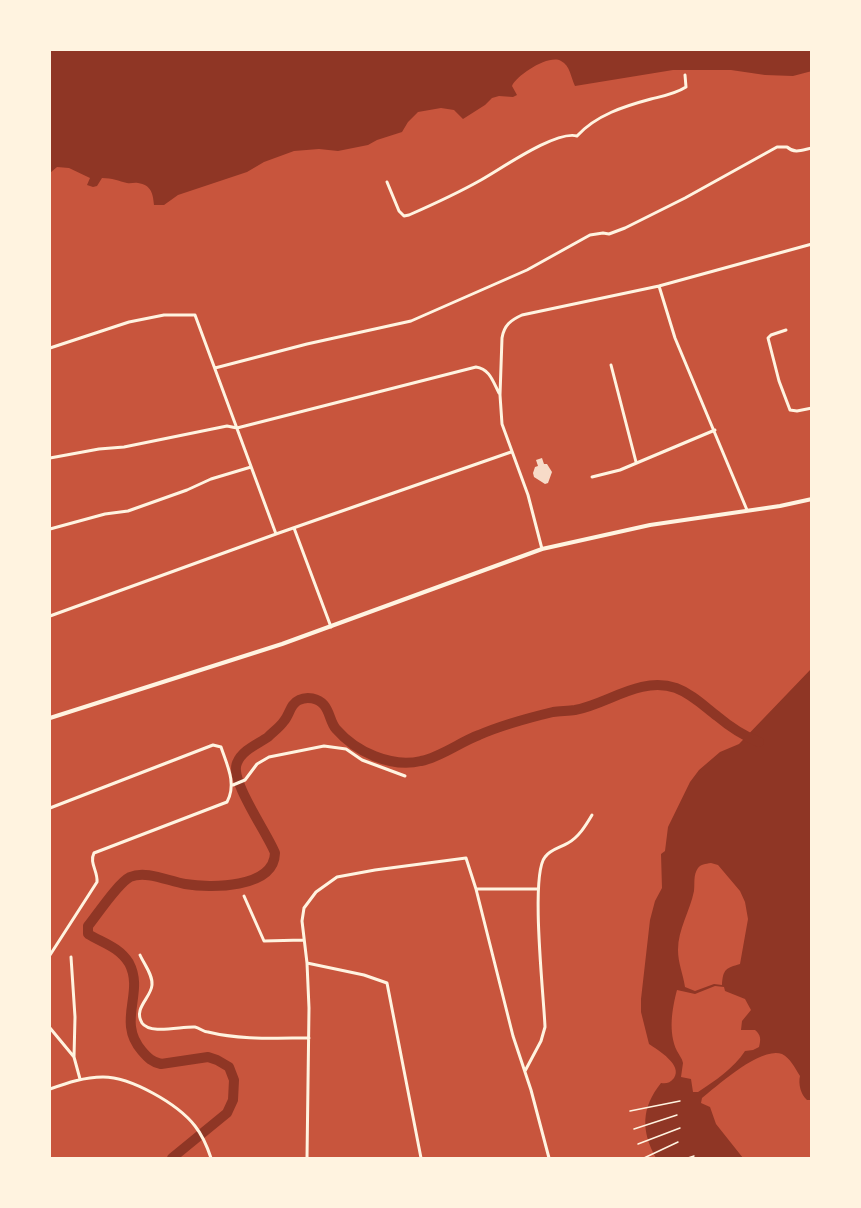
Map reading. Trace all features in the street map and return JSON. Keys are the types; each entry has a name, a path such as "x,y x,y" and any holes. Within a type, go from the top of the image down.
{"street":[{"path":"387,182 399,211 404,216 409,215 482,179 535,148 570,134 577,136 582,129 604,115 678,92 686,87 685,75"},
{"path":"215,368 411,321 526,270 590,236 609,234 625,228 777,147 787,147 796,152 812,148"},
{"path":"542,549 528,495 502,424 500,395 503,330 514,318 522,315 659,286 812,244"},
{"path":"659,286 675,338 747,510"},
{"path":"50,348 129,322 164,315 195,315 276,534"},
{"path":"786,330 768,338 784,397 788,408 792,411 812,408"},
{"path":"610,365 636,463"},
{"path":"50,458 124,447 226,426 237,428 476,367 485,368 500,395"},
{"path":"591,477 620,470 715,430"},
{"path":"50,616 511,452"},
{"path":"50,529 105,514 128,512 211,479 250,467"},
{"path":"50,718 330,627 542,549 650,525 812,500"},
{"path":"294,528 330,627"},
{"path":"50,808 213,745 221,747 235,784 227,802 94,853 92,860 97,873 97,882 50,955"},
{"path":"235,784 245,780 256,764 269,757 324,746 346,748 363,760 405,776"},
{"path":"525,1071 541,1041 545,1027 537,889 541,866 545,856 570,842 583,830 592,815"},
{"path":"307,1158 309,1038 307,963 302,921 304,908 316,892 337,878 375,870 466,858 513,1036 549,1158"},
{"path":"476,889 537,889"},
{"path":"244,896 264,941 304,940"},
{"path":"140,956 152,982 152,988 140,1013 142,1023 147,1028 197,1027 205,1032 230,1035 309,1038"},
{"path":"71,957 75,1017 74,1057 80,1079"},
{"path":"307,963 364,975 387,984 421,1158"},
{"path":"50,1028 74,1057"},
{"path":"50,1089 80,1079 106,1077 124,1080 170,1104 189,1119 204,1138 212,1158"}],"path":[{"path":"630,1111 680,1101"},
{"path":"634,1129 677,1115"},
{"path":"638,1144 680,1128"},
{"path":"644,1158 678,1142"},
{"path":"688,1158 694,1156"}],"shaded area":[{"path":"50,50 811,50 812,71 793,76 731,70 673,70 575,86 564,63 549,60 527,71 515,81 512,86 517,95 492,98 463,119 454,110 441,108 418,112 402,132 368,145 338,151 319,149 294,151 264,162 247,172 178,195 164,205 154,205 150,190 142,184 102,178 97,186 93,187 87,185 90,178 69,168 57,167 50,173"},
{"path":"811,669 811,1100 807,1100 803,1095 800,1076 787,1058 782,1054 773,1053 763,1056 751,1061 728,1077 702,1098 701,1103 710,1107 716,1124 743,1158 656,1158 646,1129 647,1111 654,1092 661,1083 671,1081 676,1073 668,1058 649,1044 641,1012 650,920 655,901 662,888 661,854 665,851 668,827 690,782 699,770 720,752 739,744","holes":["711,863 718,865 740,891 748,919 740,964 726,970 722,985 714,984 695,991 685,987 678,950 682,927 694,891 696,871 702,865","715,986 724,987 725,991 745,999 751,1010 742,1021 741,1030 755,1030 759,1035 760,1044 753,1050 745,1051 730,1069 711,1083 698,1092 693,1092 691,1079 681,1077 683,1063 672,1036 675,997 677,990 695,994"]}],"building":[{"path":"542,458 544,464 547,464 552,472 548,483 545,484 534,477 533,473 535,467 538,466 536,460"}],"waterway":[{"path":"172,1158 227,1113 233,1100 234,1080 229,1067 208,1057 161,1064 146,1056 135,1040 131,1029 134,985 129,963 116,949 88,934 88,926 125,880 136,875 150,875 185,884 209,886 239,884 264,874 272,865 275,853 244,794 236,771 237,763 246,751 268,737 281,725 296,702 305,698 319,701 326,708 336,729 354,745 375,756 398,762 410,763 428,759 488,731 525,719 587,707 637,688 663,685 682,691 732,727 759,742"}]}
